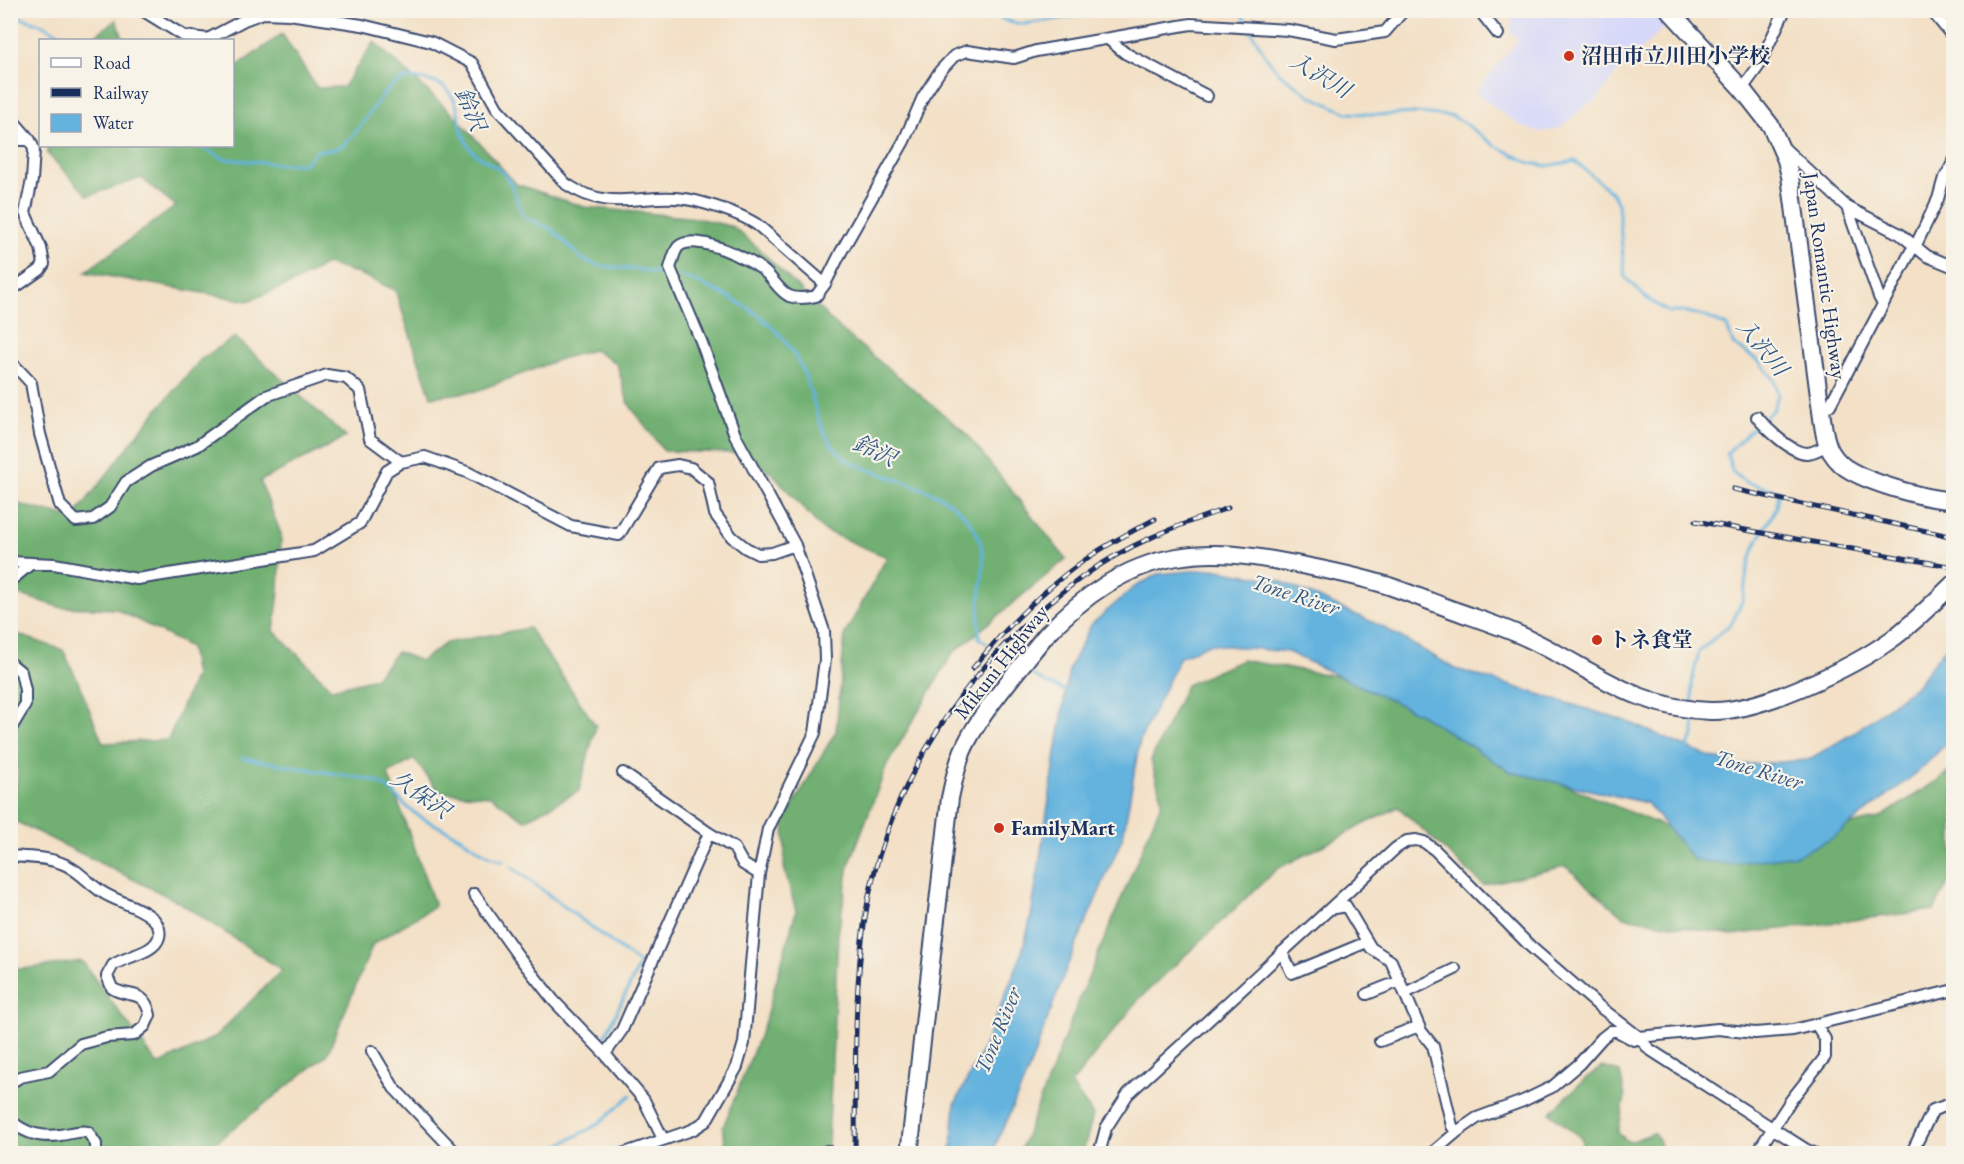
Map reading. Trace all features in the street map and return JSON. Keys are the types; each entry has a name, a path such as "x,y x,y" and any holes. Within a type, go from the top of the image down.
{"highway":[{"name":"Japan Romantic Highway","path":"1669,10 1742,89 1771,126 1780,145 1790,176 1821,411 1828,445 1839,463 1862,477 1922,496 1953,500"},
{"name":"Mikuni Highway","path":"909,1154 950,798 957,767 965,746 978,723 1041,641 1075,606 1109,583 1149,565 1174,557 1220,553 1267,559 1352,576 1387,586 1498,626 1557,653 1594,676 1652,702 1689,710 1722,711 1750,706 1794,690 1849,665 1894,638 1953,583"}],"street":[{"path":"142,10 184,36 208,39 263,12 362,25 431,42 472,63 497,108 566,184 579,192 592,198 610,201 666,197 695,201 737,215 756,224 825,284"},
{"path":"622,1154 692,1130 706,1121 737,1067 744,1043 759,874 768,829 815,733 825,660 824,631 795,545 735,435 701,341 670,268 677,248 692,241 718,247 741,256 765,272 788,296 805,298 816,296 825,284 904,141 923,97 940,71 954,56 967,51 1014,57 1036,51 1191,24 1288,30 1336,39 1385,32 1404,10"},
{"path":"1479,10 1498,34"},
{"path":"1742,89 1758,67 1785,10"},
{"path":"1931,10 1953,38"},
{"path":"1108,39 1125,53 1207,96"},
{"path":"10,117 30,140 34,149 34,167 24,213 41,248 44,264 40,270 10,291"},
{"path":"10,140 30,140"},
{"path":"1780,145 1847,207 1900,234 1927,256 1953,267"},
{"path":"1821,411 1830,405 1915,246 1938,199 1943,181 1953,161"},
{"path":"1847,207 1883,304"},
{"path":"10,364 16,367 31,383 40,434 60,505 76,521 93,519 110,507 126,482 151,466 197,446 266,396 327,375 346,378 360,390 370,439 401,462"},
{"path":"1757,417 1779,439 1804,453 1813,452 1828,445"},
{"path":"10,562 54,564 137,579 314,552 360,523 387,471 401,462 425,457 466,472 571,526 619,534 659,468 678,465 691,468 708,482 715,514 732,537 758,554 772,553 795,545"},
{"path":"10,581 32,563"},
{"path":"10,663 21,672 25,690 25,705 10,730"},
{"path":"623,773 734,848 742,864 759,874"},
{"path":"605,1054 622,1030 709,833"},
{"path":"1099,1154 1106,1128 1128,1094 1396,848 1407,841 1416,840 1424,842 1435,850 1531,947 1600,1007 1639,1037 1649,1049 1816,1154"},
{"path":"10,856 64,863 100,892 150,916 157,922 159,934 157,942 151,948 116,963 108,972 108,981 112,988 134,994 147,1006 149,1018 141,1030 134,1035 107,1037 81,1044 49,1071 20,1077 10,1083"},
{"path":"474,894 554,1001 605,1054 644,1100 663,1139"},
{"path":"1327,910 1346,906 1371,948 1391,961 1419,1026 1433,1046 1452,1126 1456,1132"},
{"path":"1282,951 1292,973 1367,942"},
{"path":"1405,993 1455,969"},
{"path":"1367,994 1400,981"},
{"path":"1431,1154 1456,1132 1477,1118 1523,1101 1552,1087 1579,1064 1611,1031 1617,1031 1634,1040 1639,1037 1718,1029 1768,1034 1953,990"},
{"path":"1756,1154 1791,1100 1825,1057 1825,1040 1816,1024"},
{"path":"1380,1041 1419,1026"},
{"path":"372,1051 394,1088 457,1154"},
{"path":"1911,1154 1933,1110 1953,1103"},
{"path":"10,1120 24,1131 35,1134 57,1136 88,1132 96,1144 96,1154"}],"shaded area":[{"name":"沼田市立川田小学校","path":"1513,11 1661,11 1670,22 1616,73 1594,104 1590,102 1560,128 1542,132 1523,127 1475,93 1518,40 1510,32"}],"green space":[{"path":"116,20 124,39 90,39"},
{"path":"282,34 317,88 343,87 374,42 458,119 516,184 584,207 697,218 733,227 757,247 839,328 965,432 1066,559 952,654 887,765 849,865 838,935 828,1145 812,1153 726,1153 723,1127 764,1024 796,911 784,867 784,821 836,731 845,634 887,557 823,530 771,472 735,453 664,451 628,403 617,364 594,350 563,358 477,391 431,397 395,290 357,273 326,264 295,282 248,301 85,272 176,206 141,178 88,196 47,153 49,147 234,147 234,68"},
{"path":"235,337 346,437 260,481 281,534 279,592 274,631 332,689 375,678 397,652 421,661 446,643 529,628 596,726 579,791 525,820 490,796 439,792 414,759 388,774 435,906 373,944 327,1055 202,1153 11,1153 11,968 23,969 82,961 158,1065 215,1037 282,970 179,902 11,819 18,772 11,749 11,632 63,650 103,743 168,740 195,676 190,647 116,609 59,607 11,592 10,502 73,518 152,416 201,359"},
{"path":"1242,660 1412,689 1465,743 1727,853 1880,818 1953,770 1953,874 1934,910 1732,935 1624,917 1565,866 1483,885 1398,807 1277,869 1140,998 1071,1084 1093,1115 1083,1153 1019,1154 1079,1000 1162,801 1151,760 1186,685"},
{"path":"1602,1067 1620,1072 1625,1097 1618,1133 1629,1142 1654,1133 1662,1148 1660,1153 1581,1153 1582,1139 1550,1113 1587,1077"}],"water":[{"name":"Tone River","path":"1212,569 1278,580 1381,626 1456,669 1626,721 1702,754 1739,765 1808,760 1852,734 1917,685 1953,637 1953,737 1919,771 1831,839 1797,855 1728,864 1694,860 1647,803 1511,772 1422,715 1288,652 1209,644 1180,657 1140,740 1123,836 1066,969 1028,1072 992,1153 951,1153 955,1104 984,1046 1021,956 1031,917 1069,669 1091,625 1133,588 1158,574"}],"waterway":[{"name":"入沢川","path":"991,10 1006,21 1025,24 1119,10"},
{"name":"入沢川","path":"1240,10 1248,25"},
{"path":"10,14 43,25 70,39"},
{"name":"入沢川","path":"1251,31 1279,73 1311,96 1347,113 1385,115 1415,113 1452,116 1494,145 1530,163 1547,166 1575,161 1612,193 1618,204 1625,277 1645,297 1668,312 1687,312 1727,326 1733,344 1759,361 1774,380 1778,395 1773,410 1763,419"},
{"name":"鈴沢","path":"200,147 225,159 304,164 317,151 332,150 349,140 379,99 396,83 410,78 432,82 449,92 456,105 469,147 506,176 524,217 553,230 588,262 600,266 643,270 664,275"},
{"name":"鈴沢","path":"681,276 741,303 774,328 799,362 825,433 846,459 933,493 958,509 968,520 977,534 983,553 979,638 986,643"},
{"name":"入沢川","path":"1693,704 1692,682 1699,651 1732,623 1743,599 1747,571 1754,548 1776,508 1779,491 1745,482 1732,471 1727,453 1758,423"},
{"name":"鈴沢","path":"1003,657 1013,663"},
{"name":"鈴沢","path":"1028,672 1066,691"},
{"name":"入沢川","path":"1686,750 1694,734 1694,716"},
{"name":"久保沢","path":"243,758 372,780 389,789 418,816 459,837 487,855 503,861"},
{"name":"久保沢","path":"512,867 640,964 605,1036"},
{"name":"久保沢","path":"536,1154 550,1150 597,1125 631,1095"}],"railway":[{"path":"1733,489 1954,537"},
{"path":"855,1154 857,1006 865,918 876,868 892,819 914,772 940,727 970,685 1004,646 1041,610 1098,566 1133,546 1170,529 1228,508"},
{"path":"973,668 1015,620 1063,576 1098,551 1155,519"},
{"path":"1695,521 1954,567"}],"place":[{"name":"沼田市立川田小学校","path":"1569,56"},
{"name":"トネ食堂","path":"1597,640"},
{"name":"FamilyMart","path":"999,828"}]}
